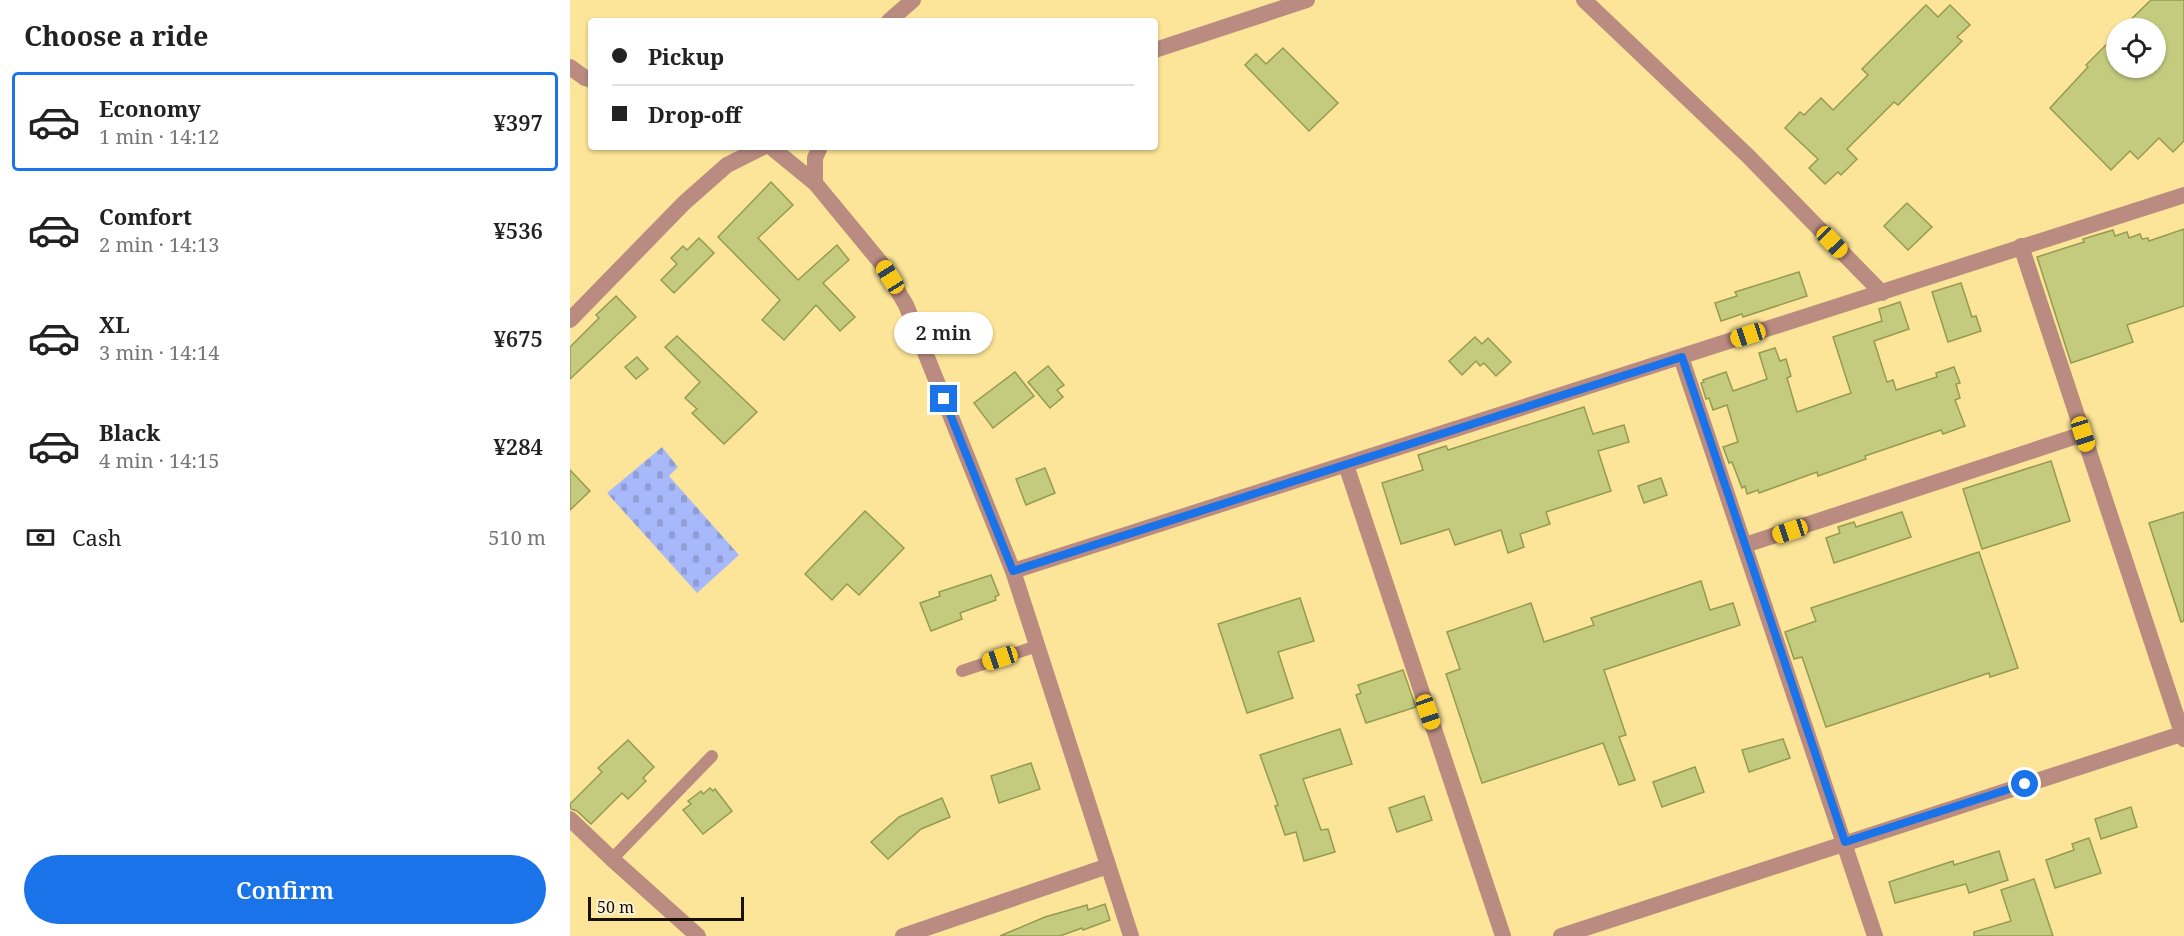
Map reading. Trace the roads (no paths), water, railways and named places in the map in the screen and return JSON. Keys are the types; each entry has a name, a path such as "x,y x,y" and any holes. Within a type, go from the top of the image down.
{"street":[{"path":"892,18 913,0"},
{"path":"1158,49 1308,0"},
{"path":"1584,0 1749,157 1882,293"},
{"path":"570,67 588,79"},
{"path":"570,320 684,203 727,165 757,150"},
{"path":"775,150 815,183 881,263 906,305 1013,571 1131,936"},
{"path":"815,183 815,158 819,150"},
{"path":"1013,571 2184,195"},
{"path":"1561,936 1845,842 2183,735 2022,246"},
{"path":"1682,357 1875,936"},
{"path":"1745,545 2083,434"},
{"path":"1346,465 1503,936"},
{"path":"570,819 698,936"},
{"path":"903,936 1108,867"}],"lane":[{"path":"962,671 1037,646"},
{"path":"612,859 712,756"}]}
